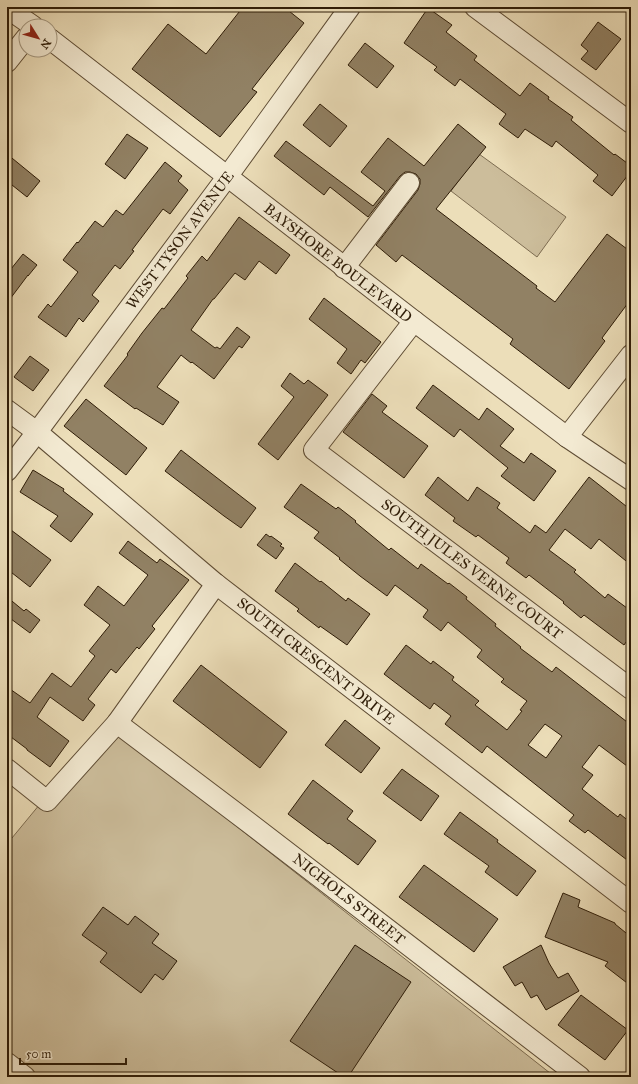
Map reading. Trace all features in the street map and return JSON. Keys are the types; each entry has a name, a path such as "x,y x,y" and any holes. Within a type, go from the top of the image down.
{"street":[{"name":"WEST TYSON AVENUE","path":"7,471 227,177 350,7"},
{"path":"475,7 631,122"},
{"path":"7,8 21,18"},
{"name":"BAYSHORE BOULEVARD","path":"58,45 344,268 567,437 631,480"},
{"path":"7,62 18,48"},
{"path":"344,268 408,183"},
{"name":"SOUTH JULES VERNE COURT","path":"414,321 314,450 631,689"},
{"path":"567,437 631,355"},
{"name":"SOUTH CRESCENT DRIVE","path":"7,410 37,432 216,584 631,904"},
{"path":"7,769 47,800 117,723 216,584"},
{"name":"NICHOLS STREET","path":"117,723 580,1077"},
{"path":"7,1063 25,1077"}],"shaded area":[{"path":"479,154 566,217 537,257 451,191"},
{"path":"118,733 555,1077 37,1077 7,1053 7,844 40,804 49,811"}],"building":[{"path":"243,7 284,7 304,23 252,89 257,92 220,137 132,69 168,24 206,54"},
{"path":"428,8 452,25 446,32 477,56 474,60 520,96 530,83 549,97 548,99 573,117 571,120 614,155 615,154 631,166 631,171 612,196 593,181 598,175 556,141 552,147 525,129 518,138 499,124 506,114 460,79 455,86 434,70 437,67 404,43"},
{"path":"598,22 621,39 596,70 581,59 588,51 581,45"},
{"path":"365,43 394,66 377,88 348,65"},
{"path":"320,104 347,126 330,147 303,125"},
{"path":"458,124 486,147 436,209 537,286 536,288 555,302 607,234 631,252 631,299 602,338 605,341 569,389 510,344 513,339 402,255 396,262 376,245 418,190 420,179 416,174 405,172 400,176 368,217 330,187 324,195 274,156 286,141 373,206 385,191 361,172 388,138 424,166"},
{"path":"127,134 148,148 125,179 105,164"},
{"path":"7,154 40,181 27,197 7,181"},
{"path":"165,162 182,176 178,181 188,190 170,214 163,209 132,250 134,251 120,269 115,265 92,295 99,301 83,322 79,318 66,337 38,317 48,304 51,307 78,272 63,260 95,221 103,227 116,210 123,215"},
{"path":"239,217 290,255 276,274 259,261 245,280 235,273 213,299 191,330 215,348 217,347 220,349 237,327 250,337 242,348 239,346 214,379 181,355 157,387 179,402 163,425 136,408 135,409 104,386 128,355 127,354 142,333 162,308 164,309 188,278 186,276 202,256 207,261"},
{"path":"23,254 37,265 7,303 7,274"},
{"path":"324,298 381,342 365,363 361,360 351,374 337,363 347,349 309,319"},
{"path":"30,356 49,370 33,391 14,377"},
{"path":"290,373 304,384 308,380 328,395 278,460 258,444 294,397 281,386"},
{"path":"433,385 479,420 487,408 514,429 500,446 524,463 531,453 556,471 534,501 501,476 508,468 460,429 454,437 416,408"},
{"path":"372,394 387,406 382,412 428,446 404,478 343,432"},
{"path":"86,399 147,448 126,475 64,426"},
{"path":"181,450 256,508 241,528 165,471"},
{"path":"33,470 64,489 63,491 93,514 71,542 50,526 58,516 20,492"},
{"path":"438,477 468,501 477,487 500,503 497,508 530,533 535,525 546,533 589,477 631,510 631,565 599,539 591,549 565,529 549,550 576,570 574,572 605,598 608,594 631,611 631,635 624,645 584,615 581,618 563,603 564,602 529,575 526,578 506,563 509,558 478,535 476,537 453,521 455,518 425,495"},
{"path":"301,484 336,509 338,507 389,550 391,548 418,569 421,564 448,584 449,583 467,597 466,599 496,624 495,626 521,647 520,648 552,672 556,667 631,725 631,769 599,745 582,767 593,775 582,789 618,817 620,814 631,823 631,863 588,830 585,833 569,821 574,815 487,746 482,753 445,724 451,716 434,703 430,709 384,674 406,645 431,664 433,661 454,677 452,680 479,701 475,705 507,730 522,711 520,710 527,701 501,682 504,679 477,657 482,650 448,622 441,631 423,617 428,610 395,585 387,596 314,538 319,532 284,507","holes":["545,724 562,736 546,758 528,745"]},
{"path":"7,527 51,560 30,587 7,569"},
{"path":"266,534 282,544 280,546 284,548 276,559 257,545"},
{"path":"128,541 157,563 160,559 189,580 152,626 155,629 139,649 137,647 116,673 111,669 88,699 95,705 83,721 50,697 37,717 69,741 50,767 7,734 7,687 30,703 52,673 71,687 95,656 89,651 110,625 84,605 98,586 124,606 148,575 119,553"},
{"path":"295,563 346,601 348,598 370,614 347,645 320,626 319,628 297,611 299,609 275,591"},
{"path":"7,597 24,611 26,609 40,620 30,633 7,616"},
{"path":"201,665 287,732 260,768 173,701"},
{"path":"345,720 380,748 361,773 325,745"},
{"path":"402,769 439,796 421,821 383,793"},
{"path":"313,780 353,811 347,819 376,841 358,865 288,814"},
{"path":"460,812 536,871 517,896 485,872 489,866 444,834"},
{"path":"424,865 498,919 474,952 399,897"},
{"path":"563,893 580,900 578,907 615,923 631,937 631,986 605,966 608,962 545,937"},
{"path":"103,907 128,925 135,916 159,934 152,943 177,961 163,980 155,974 141,993 100,962 107,953 82,935"},
{"path":"355,945 411,982 348,1077 344,1077 290,1041"},
{"path":"541,945 558,978 568,973 579,991 546,1010 537,995 531,998 522,982 515,986 503,967"},
{"path":"581,995 628,1030 605,1060 558,1025"}]}
